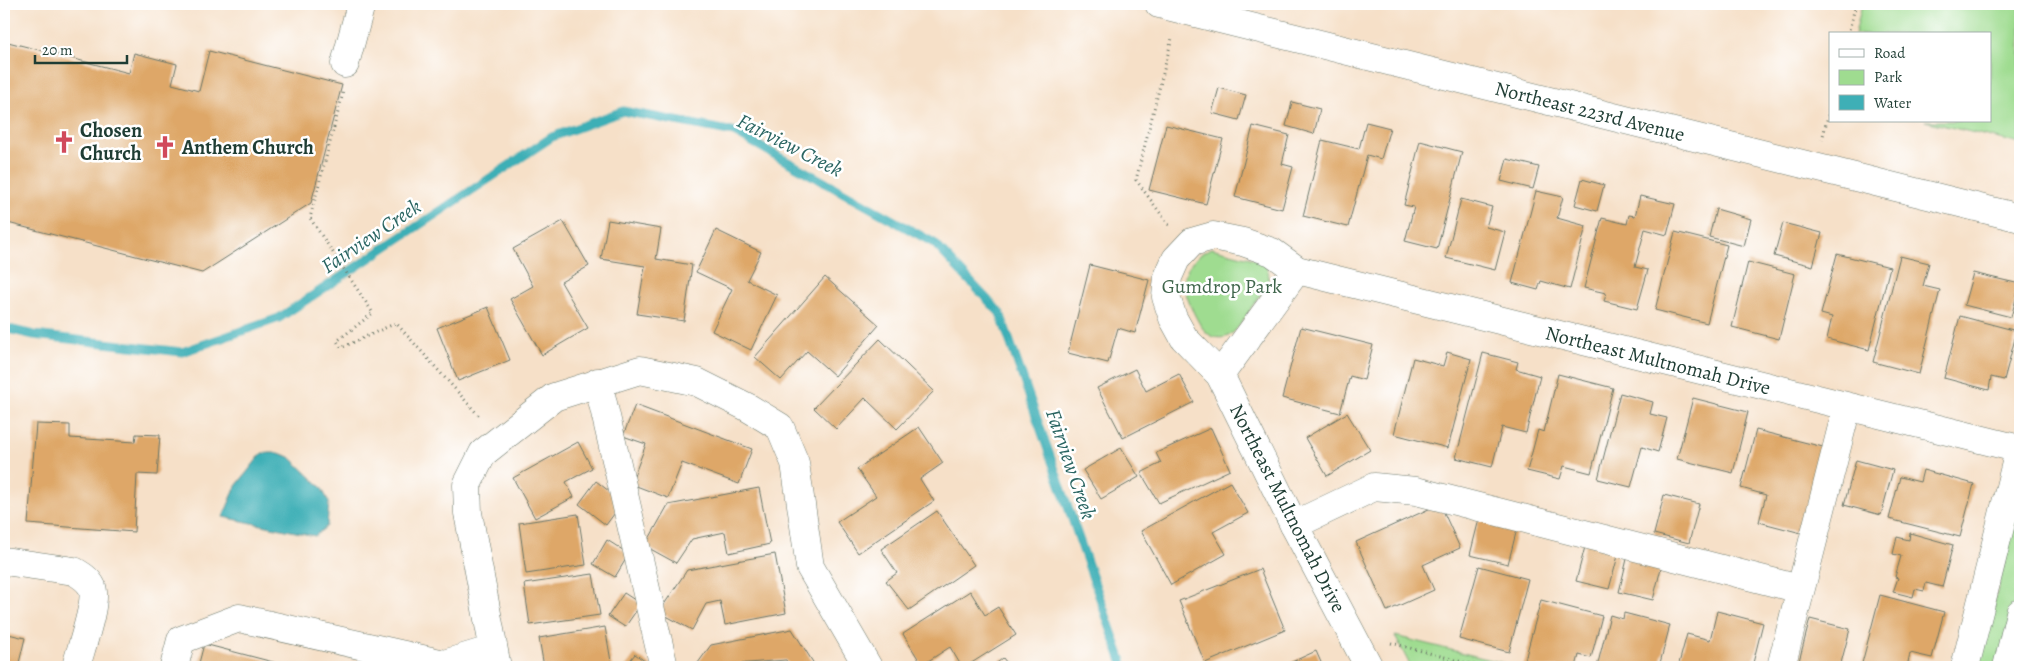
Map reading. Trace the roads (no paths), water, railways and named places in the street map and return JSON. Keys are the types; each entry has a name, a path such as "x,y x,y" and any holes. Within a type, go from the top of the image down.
{"street":[{"path":"345,74 361,4"},
{"name":"Northeast 223rd Avenue","path":"1170,6 2020,218"},
{"name":"Northeast Multnomah Drive","path":"1366,660 1294,525 1220,375 1184,338 1173,318 1166,297 1168,277 1176,259 1192,242 1213,236 1243,242 1272,252 1297,270 1847,407 2020,448"},
{"path":"1220,375 1297,270"},
{"path":"174,667 181,640 239,618 444,664 495,658 468,513 467,485 483,454 554,397 640,370 697,382 747,407 780,427 795,463 810,567 868,667"},
{"path":"598,382 664,667"},
{"path":"1781,667 1847,407"},
{"path":"1965,667 2020,448"},
{"path":"1294,525 1374,487 1416,491 1800,589"},
{"path":"4,561 74,571 84,576 92,587 94,600 76,667"},
{"path":"2007,667 2020,613"}],"water":[{"path":"262,453 279,453 290,457 321,487 329,502 327,526 315,536 223,517 236,486"}],"waterway":[{"name":"Fairview Creek","path":"4,328 34,335 182,352 279,318 552,137 623,111 734,132 934,243 1000,313 1124,667"}],"place":[{"name":"Chosen Church","path":"64,142"},
{"name":"Anthem Church","path":"165,147"}],"park label":[{"name":"Gumdrop Park","path":"1222,286"}]}
